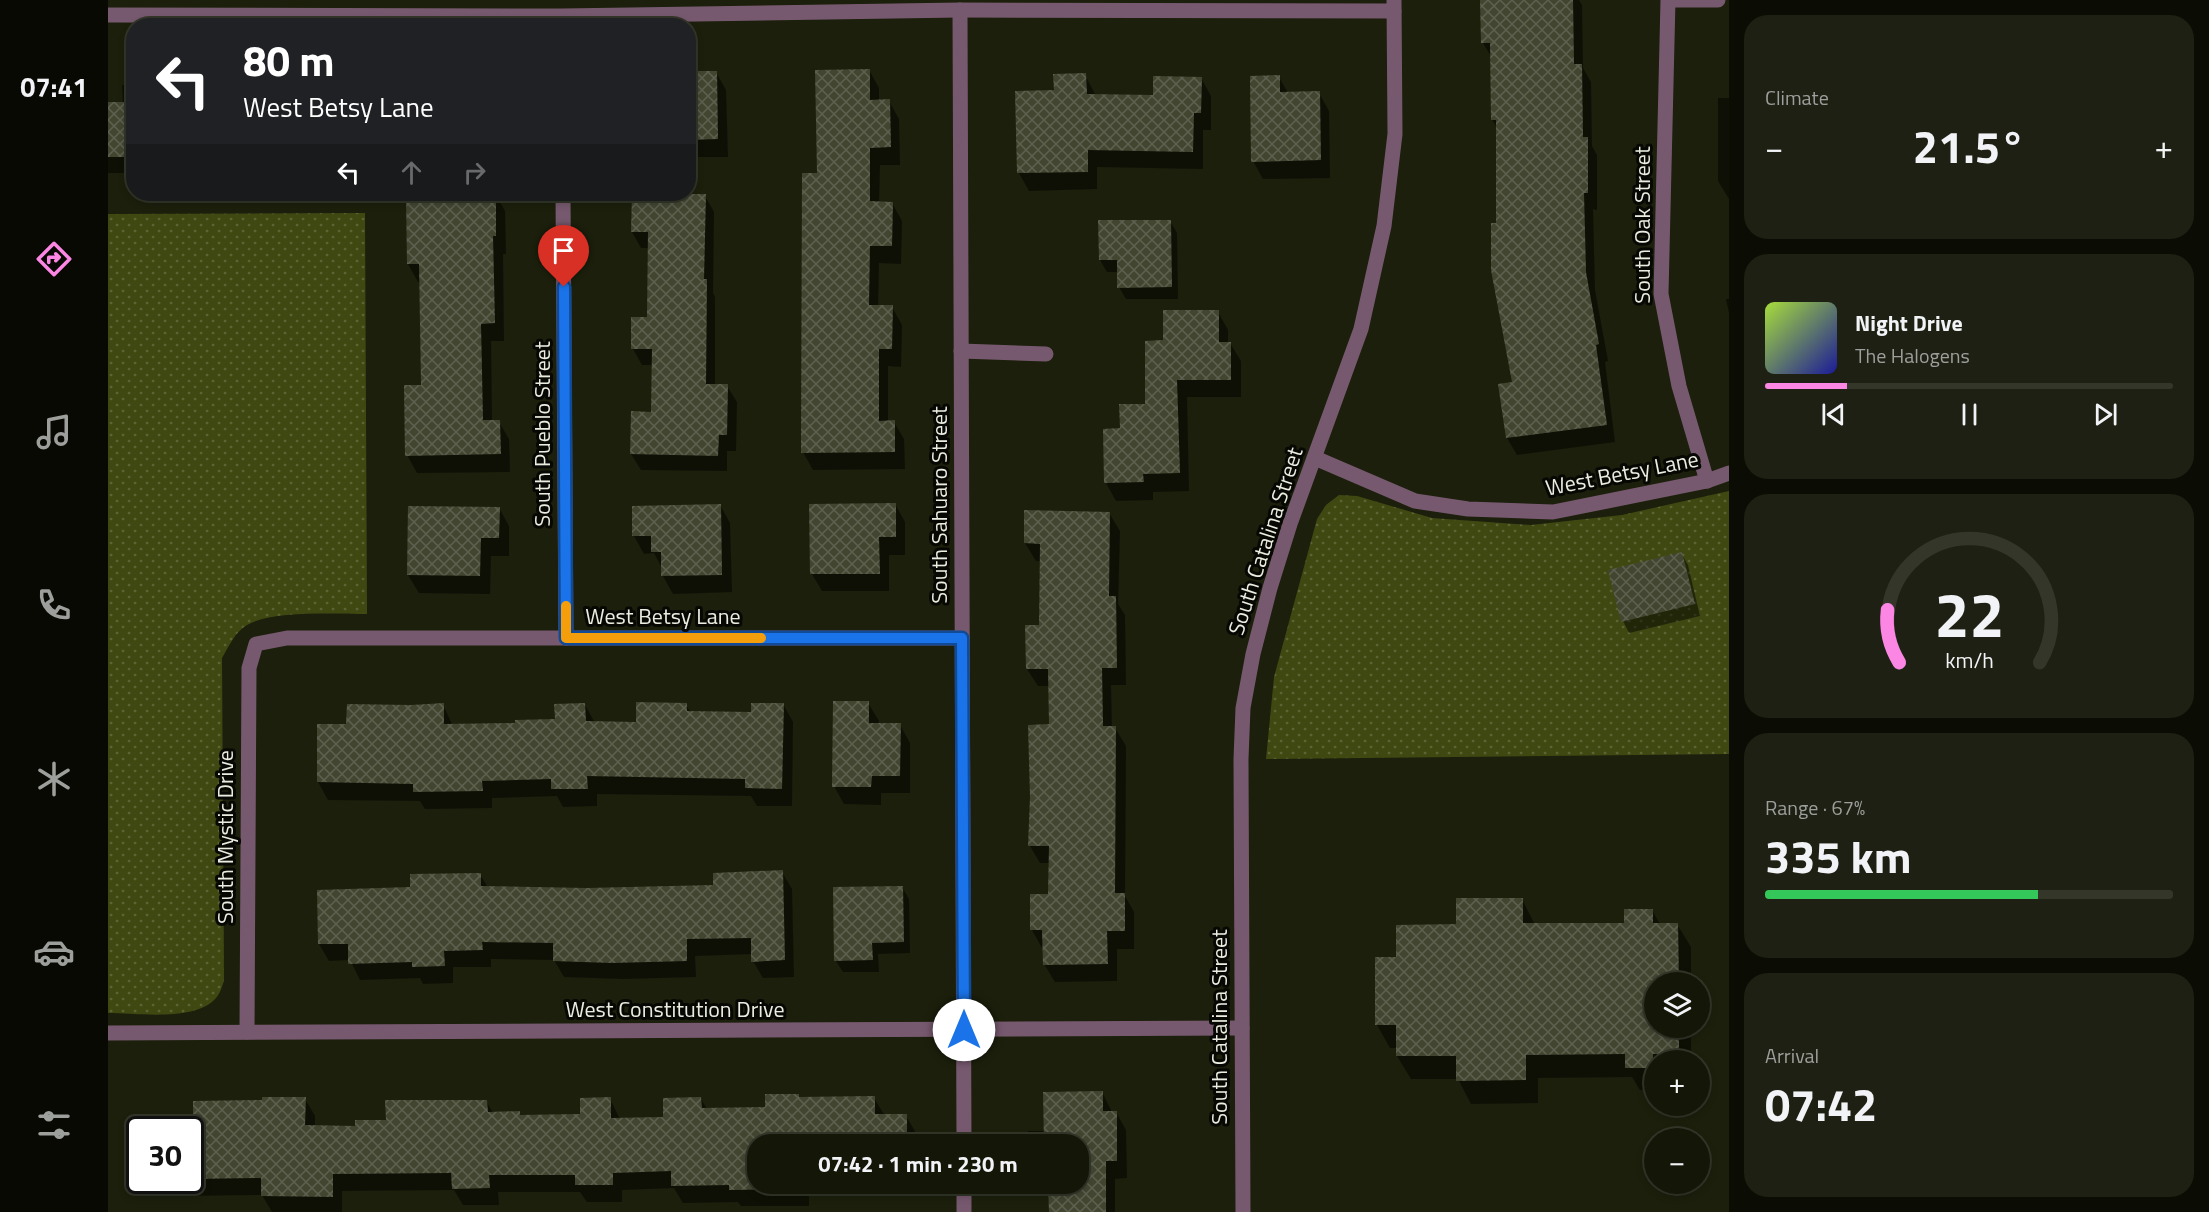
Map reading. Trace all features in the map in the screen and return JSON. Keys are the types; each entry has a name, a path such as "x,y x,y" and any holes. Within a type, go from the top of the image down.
{"street":[{"path":"1668,0 1718,0"},
{"name":"South Oak Street","path":"1668,0 1661,294 1679,386 1707,481"},
{"path":"642,18 960,10 1394,6"},
{"name":"South Catalina Street","path":"1243,1212 1240,759 1243,708 1253,654 1270,588 1290,524 1361,329 1384,226 1395,134 1394,6"},
{"name":"South Sahuaro Street","path":"960,10 964,1134"},
{"path":"108,15 380,18"},
{"name":"South Pueblo Street","path":"563,201 566,638"},
{"path":"961,351 1046,354"},
{"name":"West Betsy Lane","path":"1315,458 1414,501 1468,508 1553,512 1707,481 1729,473"},
{"name":"West Betsy Lane","path":"256,644 287,638 962,638"},
{"name":"South Mystic Drive","path":"247,1032 249,668 256,644"},
{"name":"West Constitution Drive","path":"108,1033 1242,1028"},
{"path":"964,1194 964,1212"}],"green space":[{"path":"365,213 367,614 305,614 272,617 247,625 233,640 222,658 224,981 216,998 207,1006 194,1010 150,1015 108,1013 108,214"},
{"path":"1729,491 1729,754 1266,759 1274,677 1317,519 1326,505 1339,495 1357,496 1432,518 1531,525 1622,515"}],"building":[{"path":"1480,0 1573,0 1574,64 1582,64 1583,137 1588,137 1588,193 1584,193 1586,272 1599,344 1596,345 1607,425 1506,438 1498,384 1512,382 1491,270 1491,223 1496,223 1496,120 1491,120 1490,43 1481,43"},
{"path":"870,69 870,100 890,99 891,147 870,148 870,201 893,202 892,246 870,246 869,305 893,305 892,349 879,349 879,421 895,420 895,452 801,453 802,173 817,173 815,70"},
{"path":"696,71 717,71 718,139 696,140"},
{"path":"1086,73 1087,94 1153,95 1153,76 1202,77 1201,113 1194,113 1193,152 1088,150 1088,172 1017,173 1015,91 1054,90 1053,74"},
{"path":"1280,75 1280,92 1320,91 1321,160 1251,162 1250,76"},
{"path":"108,102 126,102 126,157 108,157"},
{"path":"696,194 706,194 704,279 707,279 706,384 728,384 727,435 719,435 718,456 630,454 631,411 651,412 652,349 631,349 631,317 647,317 648,232 631,232 632,201 696,201"},
{"path":"406,201 496,201 496,236 493,236 495,323 481,324 483,420 500,420 501,454 405,456 404,385 421,385 419,264 407,264"},
{"path":"1098,220 1171,220 1172,287 1117,288 1117,260 1099,260"},
{"path":"1163,310 1219,310 1219,342 1231,342 1231,380 1177,380 1180,473 1143,474 1144,482 1104,483 1103,429 1120,428 1119,404 1145,404 1145,341 1163,340"},
{"path":"896,503 896,537 879,537 880,574 810,574 809,504"},
{"path":"721,504 722,575 661,576 661,552 651,552 651,536 632,536 632,506"},
{"path":"408,506 500,507 499,538 481,538 480,576 407,575"},
{"path":"1024,510 1110,512 1109,596 1116,596 1117,668 1102,668 1103,726 1116,726 1115,893 1125,893 1125,931 1107,931 1108,964 1043,965 1042,930 1030,930 1030,894 1048,894 1049,846 1028,846 1030,797 1028,725 1049,724 1048,669 1026,669 1025,625 1039,625 1040,544 1024,543"},
{"path":"1682,552 1695,604 1621,622 1608,570"},
{"path":"833,701 869,701 869,723 901,723 900,776 872,776 871,787 832,787"},
{"path":"636,702 687,703 687,711 751,712 751,703 784,703 782,789 745,788 745,779 587,776 588,789 551,789 551,779 482,781 483,791 413,792 413,784 317,782 317,724 346,724 347,704 444,703 444,724 515,723 515,720 555,719 554,704 585,703 586,721 636,722"},
{"path":"783,870 785,960 751,962 751,938 687,939 687,961 612,963 553,961 553,943 482,942 483,950 444,951 445,966 412,967 412,962 348,964 348,944 318,944 317,890 410,887 410,874 481,873 481,886 587,888 713,885 713,873"},
{"path":"903,886 904,942 872,943 873,960 834,961 833,887"},
{"path":"1456,898 1523,898 1523,923 1624,923 1624,909 1653,909 1653,923 1678,923 1679,972 1644,972 1644,1038 1679,1038 1679,1050 1644,1050 1644,1068 1625,1068 1625,1054 1526,1055 1526,1080 1456,1081 1456,1056 1396,1056 1396,1025 1375,1025 1375,957 1396,957 1396,925 1456,924"},
{"path":"1103,1091 1103,1111 1117,1111 1117,1161 1106,1161 1106,1212 1049,1212 1048,1194 1089,1194 1089,1134 1044,1134 1043,1092"},
{"path":"765,1094 799,1094 799,1097 875,1096 875,1114 907,1114 907,1134 747,1134 747,1190 729,1190 729,1185 671,1186 671,1171 613,1173 613,1185 575,1185 575,1175 489,1175 490,1188 452,1189 451,1173 333,1174 333,1197 261,1196 261,1178 204,1179 204,1116 193,1116 193,1101 262,1100 262,1097 306,1097 305,1125 355,1126 355,1120 386,1120 385,1100 487,1100 488,1112 520,1111 520,1115 580,1114 580,1098 611,1097 611,1118 663,1117 663,1098 701,1097 702,1108 765,1107"}],"slow traffic":[{"path":"566,606 566,638 761,638"}],"route":[{"path":"564,287 566,638 962,638 964,1030"}]}
